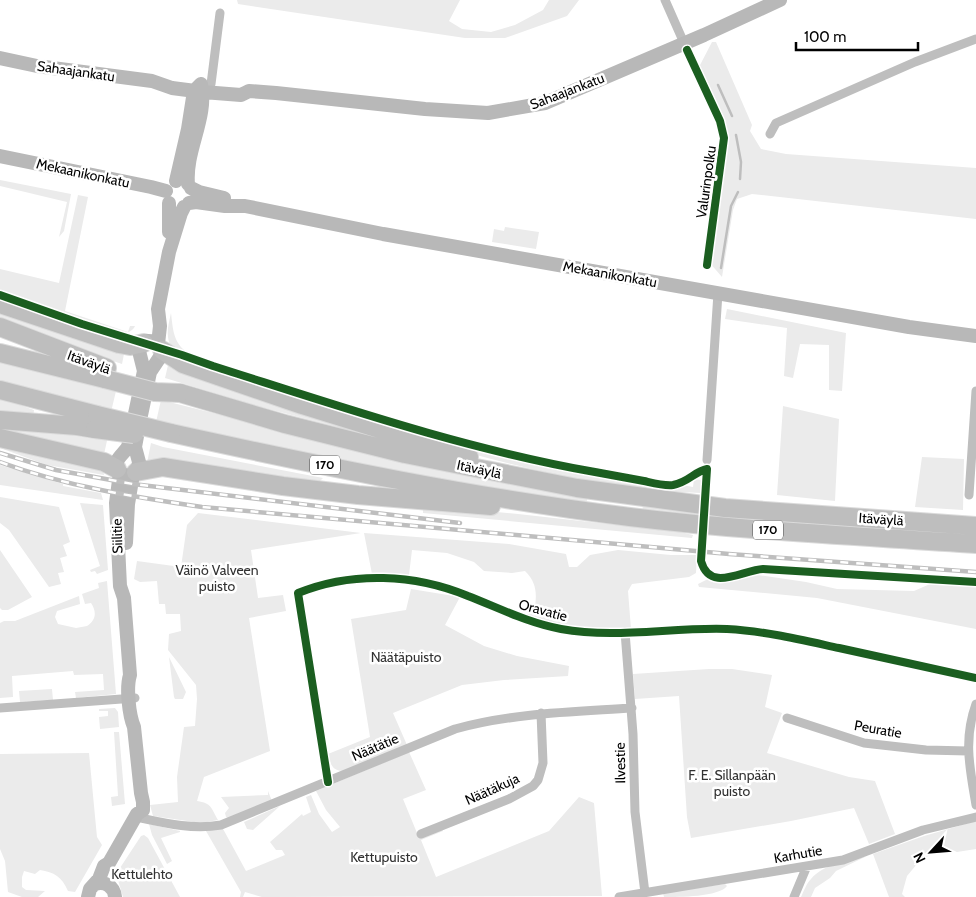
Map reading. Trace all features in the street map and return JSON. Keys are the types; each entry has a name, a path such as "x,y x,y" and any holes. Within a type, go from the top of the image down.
{"highway":[{"path":"0,304 120,344 151,350 183,364 302,405 577,488"},
{"name":"Itäväylä","path":"0,327 106,374 155,392 180,393 284,424 405,454 577,488 725,508 976,526"},
{"path":"0,353 106,374"},
{"path":"0,390 96,422"},
{"path":"8,420 77,426 96,422"},
{"name":"Itäväylä","path":"96,422 170,437 217,443 395,478 630,517 717,526 976,544"},
{"path":"0,438 127,467 163,467 358,496 518,508 562,507"}],"street":[{"path":"665,0 684,43"},
{"name":"Sahaajankatu","path":"0,58 37,66 152,82 172,80 202,88 242,87 249,92 425,109 488,113 545,102 780,0"},
{"path":"169,252 178,189 188,170 202,109 202,88 220,13"},
{"path":"770,134 776,123 915,62 976,39"},
{"name":"Mekaanikonkatu","path":"0,156 151,187 199,192 228,199 245,206 383,234 909,327 976,336"},
{"path":"169,252 180,213 193,195 178,189"},
{"name":"Mekaanikonkatu","path":"178,189 176,207 196,202 225,206 245,206"},
{"name":"Siilitie","path":"89,894 104,866 109,863 136,816 144,806 134,727 137,720 133,698 134,681 130,675 124,598 127,586 127,467 128,447 144,371 151,350 151,324 158,309 169,252"},
{"path":"707,460 718,292"},
{"path":"969,495 976,391"},
{"name":"Oravatie","path":"328,782 298,593 315,586 333,582 372,578 398,578 439,586 517,617 569,630 625,632 692,629 768,632 976,678"},
{"name":"Ilvestie","path":"625,632 632,708 635,812 646,893"},
{"path":"0,708 133,698"},
{"path":"976,704 968,739 976,805"},
{"name":"Näätätie","path":"136,816 186,827 221,825 455,729 500,718 541,713 632,708"},
{"name":"Näätäkuja","path":"421,834 509,799 533,786 538,780 543,763 541,713"},
{"name":"Peuratie","path":"787,718 864,743 926,750 968,751"},
{"name":"Karhutie","path":"618,897 843,860 923,830 976,817"},
{"path":"109,863 113,892"},
{"path":"794,897 807,866"},
{"path":"89,894 104,883 113,892"}],"green space":[{"path":"237,0 460,0 449,21 462,29 491,32 515,25 543,10 549,0 579,0 567,16 505,38 465,38 238,4"},
{"path":"712,42 716,42 752,125 750,131 761,149 786,154 976,168 976,219 752,194 737,199 733,210 722,277 709,262 726,136 724,125 699,67"},
{"path":"0,180 71,194 64,231 59,237 67,202 0,186"},
{"path":"78,195 88,197 65,311 127,332 116,333 0,299 0,269 59,283"},
{"path":"505,227 539,232 536,249 492,242 494,229 504,231"},
{"path":"0,307 125,349 122,364 0,320"},
{"path":"727,309 846,333 842,391 829,390 829,345 800,344 793,378 784,376 787,328 725,319"},
{"path":"171,313 173,330 179,345 188,353 208,364 298,394 445,435 544,458 693,487 694,479 701,480 701,493 640,488 578,479 488,458 458,450 203,365 172,349 168,336"},
{"path":"130,326 135,326 128,332"},
{"path":"0,358 116,391 111,412 0,384"},
{"path":"169,361 402,444 261,407 165,378"},
{"path":"0,397 21,403 20,405 34,410 33,418 0,415"},
{"path":"161,400 374,453 588,496 586,504 447,482 156,422"},
{"path":"783,406 839,419 835,501 777,495"},
{"path":"0,425 108,436 103,459 0,435"},
{"path":"0,441 103,469 104,475 47,465 0,448"},
{"path":"151,443 163,447 323,478 315,486 147,463"},
{"path":"922,457 964,459 963,510 915,507"},
{"path":"0,465 63,484 63,486 101,493 103,500 0,485"},
{"path":"0,497 59,507 70,542 63,545 67,556 60,558 64,572 58,573 61,584 49,587 9,530 0,523"},
{"path":"80,503 103,505 108,570 97,574 95,571 91,572 90,570 100,566"},
{"path":"643,504 934,529 935,536 642,513"},
{"path":"423,505 680,532 693,535 692,538 423,513"},
{"name":"Väinö Valveen puisto","path":"198,513 361,533 251,550 258,598 283,595 286,611 249,618 270,751 204,777 197,801 208,805 218,820 201,823 153,816 150,805 178,802 177,777 184,727 195,726 196,685 168,650 169,634 181,631 180,614 166,614 165,604 159,604 157,581 140,582 134,579 137,561 181,567 187,525"},
{"path":"364,533 509,544 566,554 569,567 577,567 590,555 618,550 671,555 697,555 696,573 689,577 632,584 628,591 631,629 587,629 557,625 526,615 535,607 536,597 534,583 525,571 512,573 484,571 474,562 447,553 412,550 409,575 372,574"},
{"path":"0,550 32,597 8,610 0,608"},
{"path":"751,574 806,582 837,589 914,591 930,584 976,587 976,629 817,598 699,587 698,584 708,579 724,582"},
{"path":"107,581 116,694 76,698 75,692 104,690 103,674 74,675 73,671 12,676 13,697 0,698 0,623 15,621 79,596 80,604 57,611 55,617 58,624 76,628 87,626 94,618 95,613 91,603 85,604 82,594 99,588 98,583"},
{"name":"Näätäpuisto","path":"411,589 460,597 445,625 484,646 517,656 569,666 568,676 462,685 393,713 407,745 343,771 336,770 328,754 370,737 351,619 406,610"},
{"path":"169,657 186,692 183,699 175,699 174,697"},
{"name":"F. E. Sillanpään puisto","path":"732,669 772,675 765,707 782,713 767,753 849,777 875,781 895,834 869,844 854,808 691,838 687,817 679,696 635,699 633,674"},
{"path":"52,689 53,700 20,702 19,691"},
{"path":"115,708 118,712 119,727 100,729 99,717 108,716 108,711 99,711 99,709"},
{"path":"114,732 119,732 125,804 112,806 111,797 118,796"},
{"name":"Kettupuisto","path":"409,752 426,790 403,799 417,833 440,824 443,831 421,840 436,877 549,831 579,797 594,803 602,896 262,897 245,892 243,897 240,897 241,892 206,831 222,827 246,871 285,855 282,850 276,850 270,842 302,814 303,816 311,812 306,797 311,795 319,814 332,832 340,827 326,810 316,791"},
{"path":"89,753 97,837 102,845 75,892 68,891 57,876 40,870 35,874 24,871 22,877 22,887 26,890 45,891 38,897 22,897 8,892 5,861 0,849 0,754"},
{"path":"268,791 272,801 228,818 226,817 225,813 229,808 221,797 268,795"},
{"path":"280,806 253,830 247,829 244,822"},
{"path":"976,821 976,849 957,852 935,851 917,864 907,876 902,894 905,897 889,897 873,854 924,836"},
{"path":"149,824 180,831 161,838 172,861 167,864 152,835"},
{"name":"Kettulehto","path":"144,835 148,838 180,897 123,897 118,880 118,871 141,836"},
{"path":"867,856 836,871 830,878 815,888 811,897 801,897 809,881 822,870 829,866"},
{"path":"725,884 727,886 723,890 708,894 664,897 663,893"}],"waterway":[{"path":"718,85 732,116"},
{"path":"736,135 741,162 740,179"},
{"path":"721,268 731,206 738,192"}],"railway":[{"path":"0,453 56,470 133,484 460,523"},
{"path":"0,462 49,478 75,484 125,495 202,507 729,554 976,572"}],"cycle path":[{"name":"Valurinpolku","path":"687,50 720,121 724,138 707,265"},
{"path":"0,295 82,324 307,396 450,439 498,451 666,485 679,484 707,469 701,561 705,571 712,576 719,578 728,577 763,569 976,582"},
{"path":"328,782 298,593 340,581 383,578 427,583 468,596 525,619 561,629 602,633 706,629 755,632 797,639 976,678"}]}
